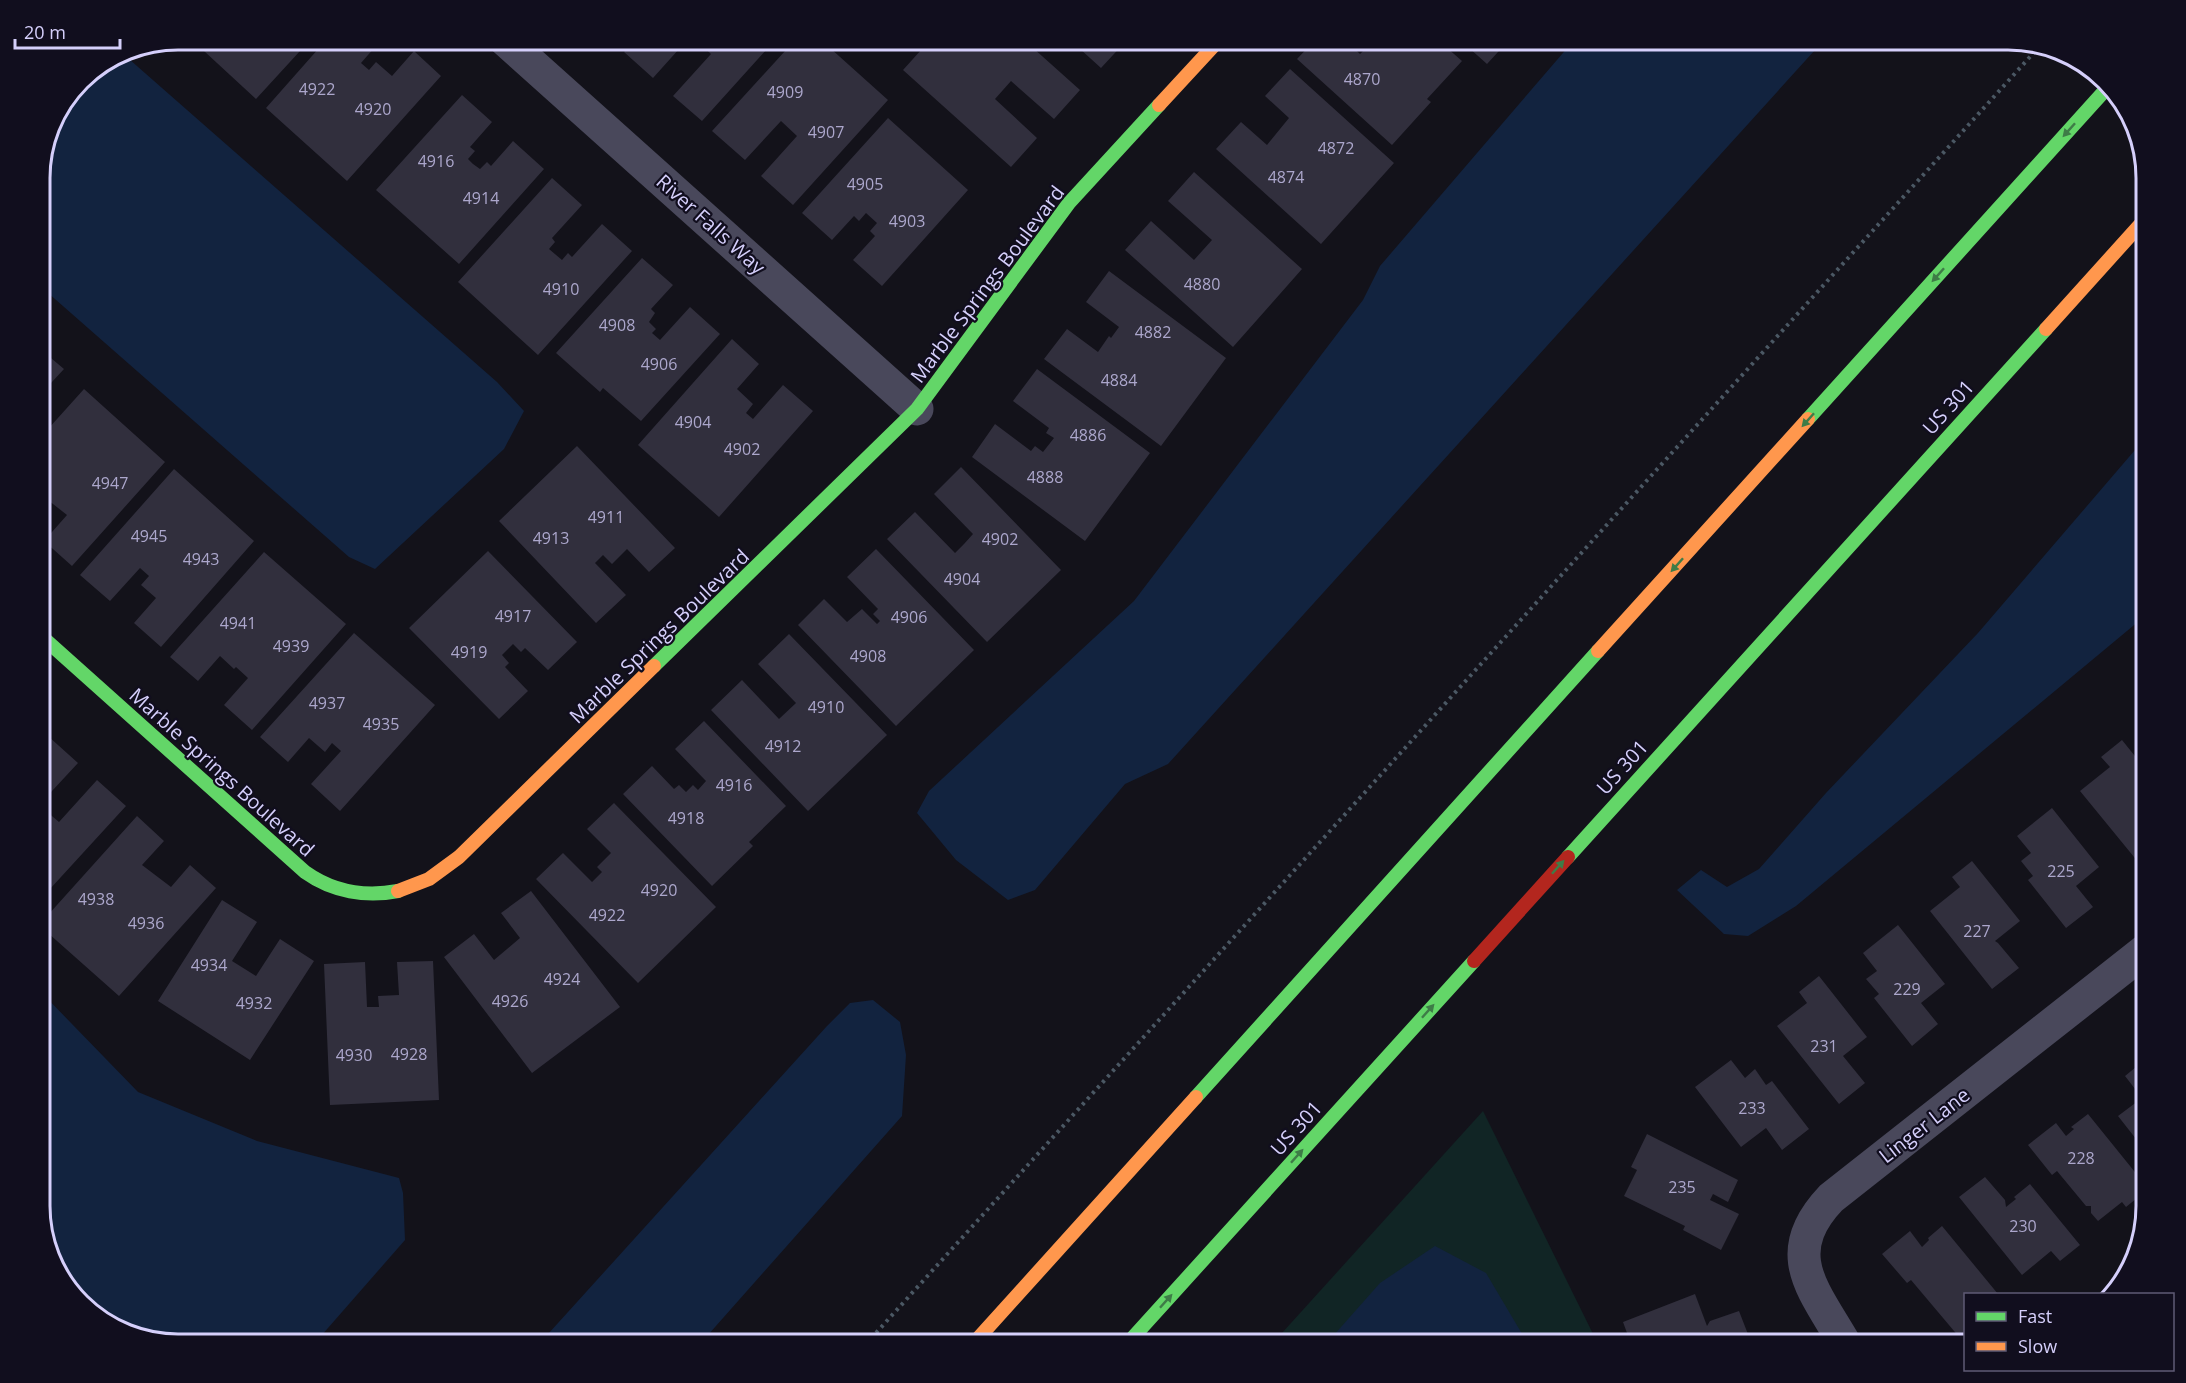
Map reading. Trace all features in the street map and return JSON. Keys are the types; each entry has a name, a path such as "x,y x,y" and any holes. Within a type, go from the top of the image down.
{"main road":[{"name":"Marble Springs Boulevard","path":"50,644 287,858 315,879 342,891 370,894 394,892 428,880 459,857 917,409 1069,203 1210,50"},
{"path":"982,1334 2103,92"},
{"name":"US 301","path":"1136,1334 2136,229"}],"street":[{"name":"River Falls Way","path":"516,50 917,409"},
{"name":"Linger Lane","path":"1839,1334 1807,1278 1803,1260 1809,1227 1816,1212 1830,1198 2136,958"}],"path":[{"path":"875,1334 2034,52"}],"green space":[{"path":"1483,1111 1593,1334 1281,1334"}],"water":[{"path":"1566,50 1815,50 1168,764 1125,784 1035,890 1008,900 956,860 917,813 929,791 1134,601 1363,300 1380,266"},
{"path":"129,59 497,382 524,411 504,449 375,569 349,557 50,295 50,170 59,129 76,100 87,87 100,76"},
{"path":"2136,449 2136,623 1796,906 1748,936 1724,934 1677,890 1701,870 1727,887 1759,869 1826,793 1978,633"},
{"path":"873,1000 900,1022 906,1055 902,1116 709,1334 548,1334 827,1026 850,1003"},
{"path":"50,1001 138,1092 257,1141 399,1178 403,1193 405,1240 323,1334 178,1334 137,1327 107,1312 81,1290 71,1276 59,1254 52,1230 50,1213"},
{"path":"1435,1246 1486,1273 1522,1334 1335,1334 1380,1283"}],"building":[{"path":"203,50 301,50 256,99"},
{"path":"317,50 372,50 361,63 369,70 376,62 392,76 414,51 441,76 347,181 266,108"},
{"path":"626,50 678,50 653,78 624,52"},
{"path":"707,50 766,50 702,121 673,96 711,54"},
{"path":"786,50 832,50 888,100 793,205 761,176 797,136 781,121 745,160 712,131"},
{"path":"921,50 1035,50 1080,90 1054,119 1011,81 995,99 1037,138 1011,167 903,70"},
{"path":"1081,50 1118,50 1101,68"},
{"path":"1306,50 1356,50 1360,54 1364,50 1450,50 1462,61 1427,99 1431,102 1392,145 1297,59"},
{"path":"1471,50 1500,50 1487,64"},
{"path":"1290,69 1394,163 1321,244 1216,149 1241,122 1267,145 1289,118 1265,96"},
{"path":"462,95 492,122 470,147 475,151 468,159 473,164 480,169 487,162 491,166 513,141 544,169 459,264 376,190"},
{"path":"888,118 968,190 882,286 853,260 875,236 870,231 877,223 866,213 859,221 854,216 832,240 802,213"},
{"path":"1194,172 1302,269 1233,347 1125,250 1151,221 1194,260 1212,240 1168,201"},
{"path":"552,178 582,205 552,238 555,242 549,249 562,260 568,253 572,257 602,224 632,251 538,355 458,282"},
{"path":"642,258 673,285 651,309 655,313 649,322 656,329 652,333 660,340 690,307 720,334 641,421 603,388 600,392 556,353"},
{"path":"1109,271 1226,358 1161,446 1044,359 1067,329 1098,352 1109,336 1111,338 1119,327 1086,302"},
{"path":"732,339 759,364 737,389 753,404 746,413 753,419 783,385 813,411 719,517 638,445"},
{"path":"50,357 64,369 50,384"},
{"path":"1037,369 1150,453 1085,541 972,457 995,424 1031,451 1035,446 1043,452 1054,438 1046,433 1049,428 1013,401"},
{"path":"84,389 165,462 72,566 50,546 50,534 67,515 50,502 50,427"},
{"path":"577,446 675,548 649,572 627,549 612,564 603,555 595,563 626,595 596,623 499,521"},
{"path":"961,467 1061,570 987,642 887,539 915,512 955,553 973,534 934,494"},
{"path":"174,469 254,541 161,647 134,623 156,598 141,585 149,576 140,568 110,601 80,575"},
{"path":"876,549 974,650 896,726 798,625 824,599 847,622 862,609 877,624 880,621 873,614 878,609 847,577"},
{"path":"488,551 577,642 548,670 525,648 521,652 513,644 502,655 509,663 505,667 528,691 499,719 409,628"},
{"path":"264,552 346,624 252,730 224,705 248,678 236,667 234,669 220,656 198,681 170,657"},
{"path":"354,633 435,705 340,811 311,784 341,751 332,743 325,752 309,738 288,762 260,737"},
{"path":"789,634 887,735 808,811 711,710 742,680 779,719 796,703 758,664"},
{"path":"704,721 786,806 749,842 753,846 712,886 623,794 652,766 674,789 679,785 686,792 693,785 698,790 706,781 675,749"},
{"path":"50,738 78,763 50,793"},
{"path":"2122,740 2136,757 2136,859 2080,791 2110,767 2101,757"},
{"path":"97,780 126,806 50,889 50,814 59,822"},
{"path":"614,803 716,907 638,983 536,879 563,853 592,882 602,872 597,867 611,853 587,829"},
{"path":"2052,808 2099,867 2076,886 2093,907 2066,928 2028,880 2033,876 2021,861 2031,853 2017,836"},
{"path":"137,816 164,841 142,865 171,887 190,865 216,888 119,996 50,935 50,913"},
{"path":"1972,861 2020,921 1995,941 2019,968 1992,989 1930,911 1960,887 1952,877"},
{"path":"531,891 620,1007 532,1073 444,957 474,934 494,960 520,938 501,913"},
{"path":"222,900 257,922 232,961 256,976 280,939 314,961 250,1060 158,1001"},
{"path":"1898,925 1945,984 1921,1003 1938,1024 1912,1046 1874,998 1879,994 1866,979 1877,971 1863,953"},
{"path":"433,961 439,1100 330,1105 324,964 365,962 367,1007 379,1007 378,996 399,995 397,962"},
{"path":"1819,976 1867,1037 1843,1056 1865,1083 1839,1104 1777,1026 1807,1003 1799,992"},
{"path":"1731,1060 1745,1078 1755,1069 1766,1085 1772,1081 1809,1129 1782,1150 1766,1128 1741,1147 1695,1087"},
{"path":"2136,1067 2136,1090 2125,1076"},
{"path":"2136,1102 2136,1139 2118,1116"},
{"path":"2088,1114 2136,1173 2136,1199 2126,1207 2122,1202 2098,1221 2091,1213 2091,1206 2086,1206 2057,1171 2052,1175 2028,1145 2056,1123 2066,1136 2074,1129 2071,1127"},
{"path":"1647,1134 1738,1180 1728,1202 1713,1194 1710,1200 1739,1214 1721,1250 1683,1230 1685,1226 1624,1196 1637,1170 1631,1167"},
{"path":"1985,1177 2005,1200 2006,1207 2030,1184 2080,1245 2060,1261 2051,1251 2022,1275 1959,1197"},
{"path":"1942,1226 1997,1293 1964,1293 1964,1334 1957,1334 1911,1280 1907,1283 1882,1254 1910,1231 1922,1247 1929,1240 1928,1238"},
{"path":"1695,1294 1707,1326 1710,1321 1739,1311 1748,1334 1627,1334 1623,1322"}],"traffic: fast":[{"path":"1808,419 2103,92"},
{"path":"654,666 917,409 1069,203 1159,105"},
{"path":"1568,857 2046,329"},
{"path":"50,644 305,872 327,884 350,891 362,893 398,891"},
{"path":"1196,1097 1598,651"},
{"path":"1136,1334 1474,961"}],"traffic: slow":[{"path":"1159,105 1210,50"},
{"path":"2046,329 2136,229"},
{"path":"1598,651 1808,419"},
{"path":"398,891 429,879 459,857 654,666"},
{"path":"982,1334 1196,1097"}],"traffic: jam":[{"path":"1474,961 1568,857"}]}
